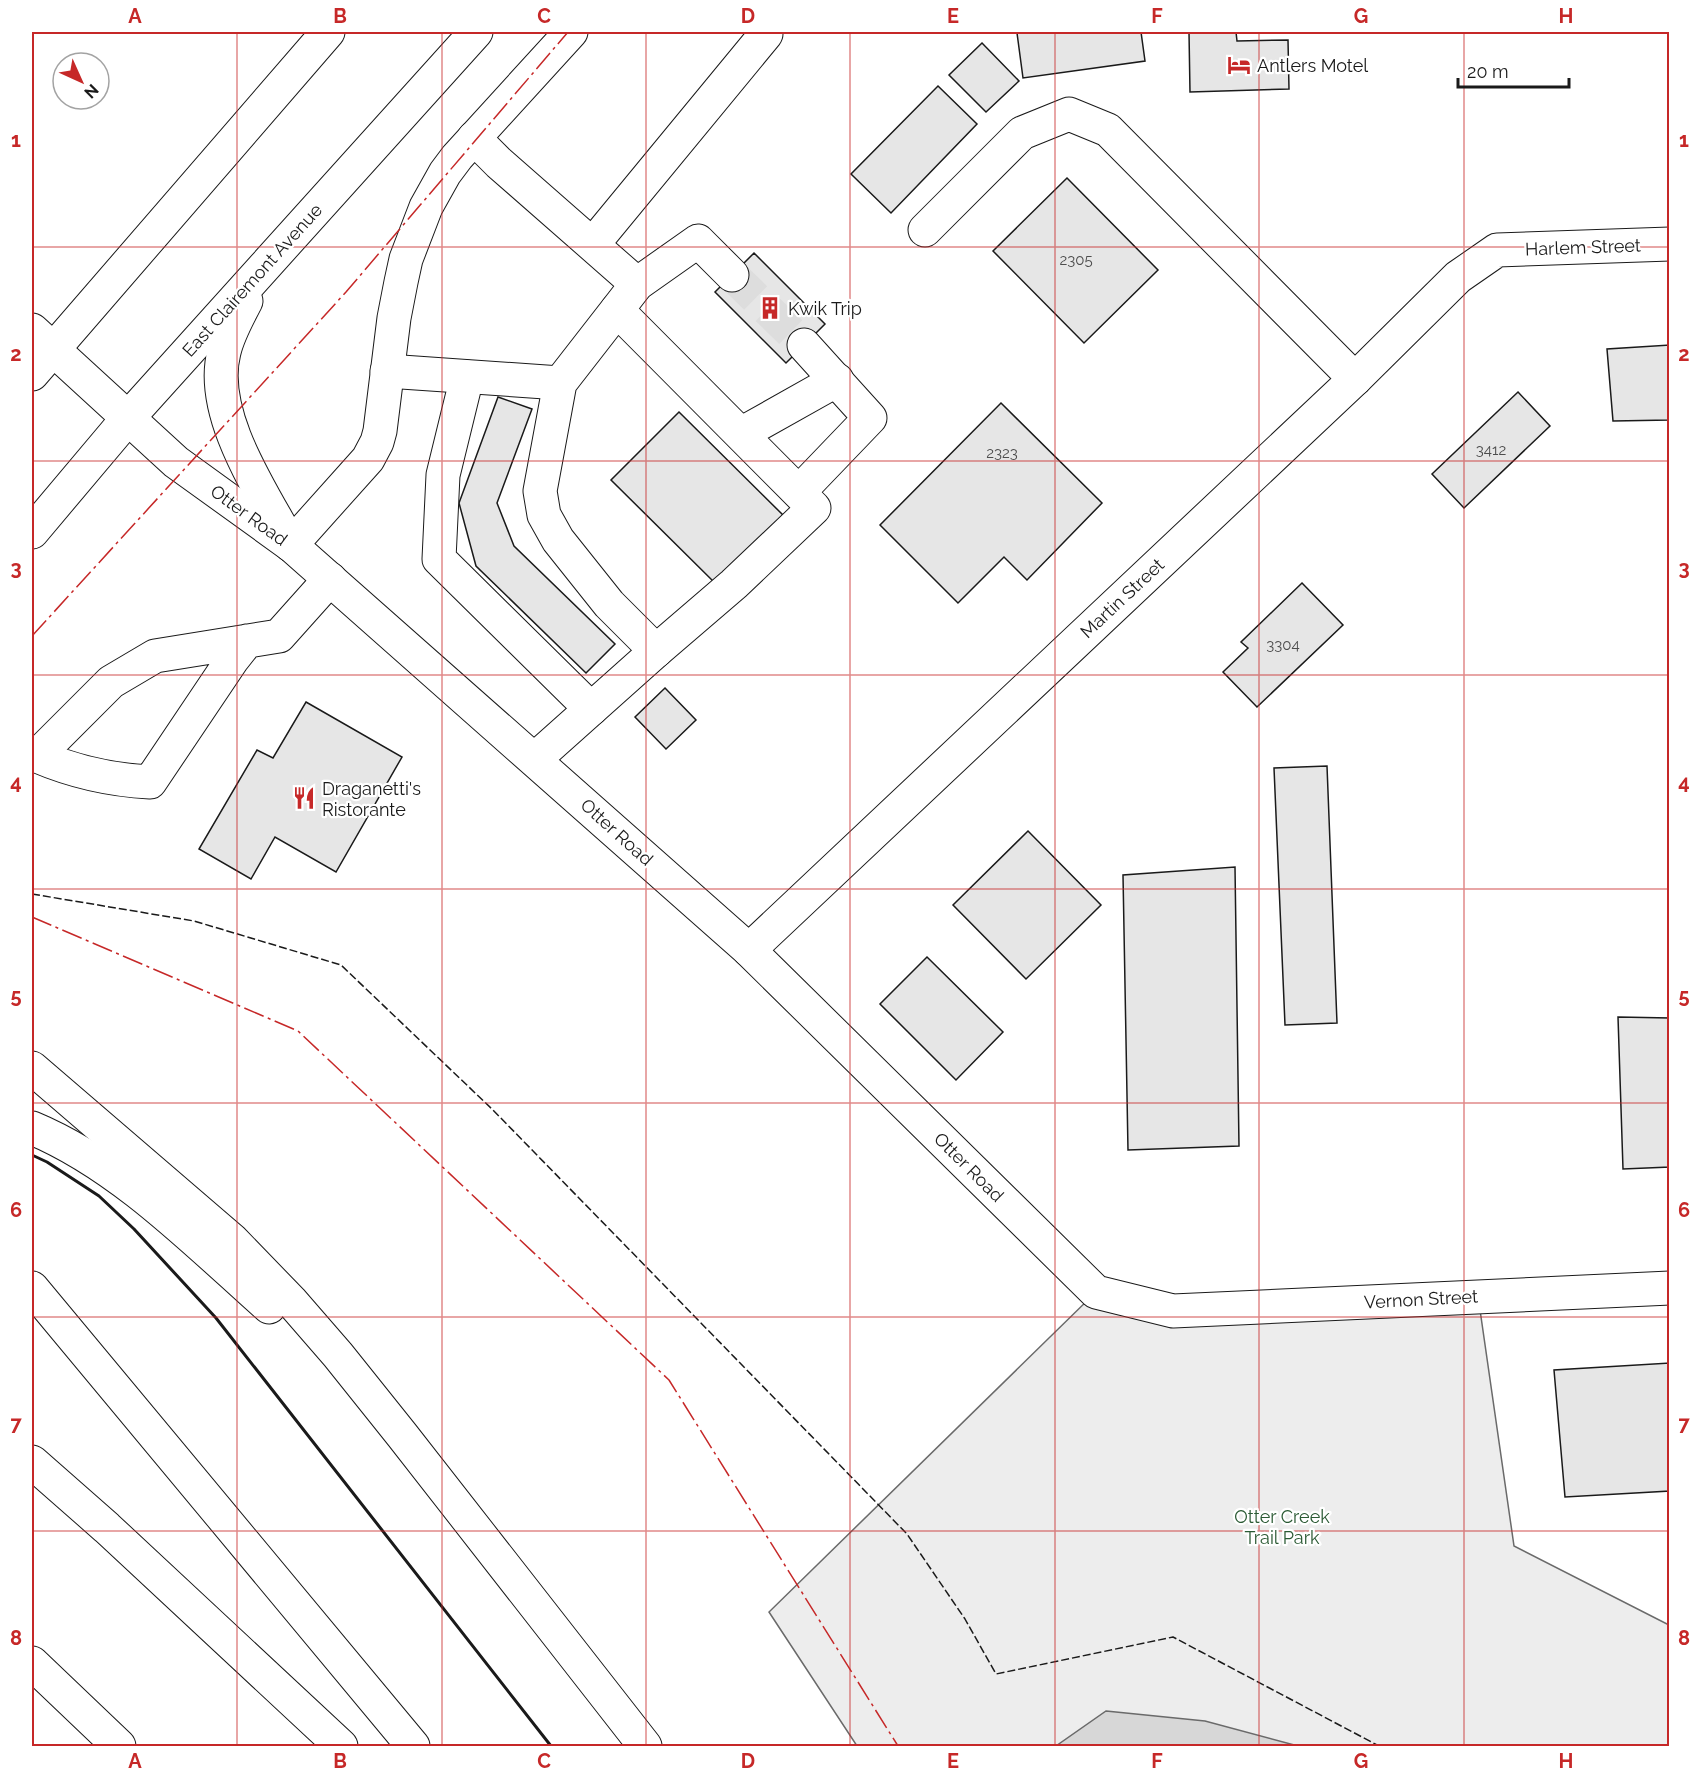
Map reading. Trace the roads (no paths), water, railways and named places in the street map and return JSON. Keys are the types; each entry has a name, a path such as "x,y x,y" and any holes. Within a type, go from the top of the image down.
{"main road":[{"path":"32,375 42,340 328,32"},
{"name":"East Clairemont Avenue","path":"32,532 128,418 476,32"},
{"path":"260,271 229,336 224,353 222,386 227,419 233,435 291,545 359,470 373,451 381,431 394,318 401,282 416,229 445,173 571,32"},
{"path":"593,244 766,34"},
{"path":"925,230 1022,133 1069,114 1108,130 1355,379"},
{"path":"474,138 499,163 637,284"},
{"path":"656,651 609,604 558,540 543,515 540,491 560,383 637,284 698,241 732,275"},
{"name":"Harlem Street","path":"1497,250 1670,244"},
{"name":"Martin Street","path":"749,950 1355,379 1458,277 1497,250"},
{"path":"535,759 735,584 814,508 617,310"},
{"name":"Otter Road","path":"42,340 176,462 291,545 749,950 1096,1292 1173,1311"},
{"path":"799,492 870,418 804,345"},
{"path":"387,371 560,383"},
{"path":"467,377 443,475 439,559 591,709"},
{"path":"741,434 837,380"},
{"path":"247,641 150,782 123,780 70,768 37,756 111,682 155,656 247,641 279,636 330,579"},
{"path":"32,1068 232,1240 292,1302 402,1435 645,1746"},
{"path":"32,1128 51,1136 103,1167 151,1204 295,1330 402,1435"},
{"name":"Vernon Street","path":"1173,1311 1670,1287"},
{"path":"32,1288 413,1746"},
{"path":"32,1462 107,1528 341,1746"},
{"path":"32,1663 119,1746"},
{"path":"32,1683 108,1746"}],"tunnel":[{"path":"732,275 804,345"}],"place":[{"name":"Antlers Motel","path":"1239,65"},
{"name":"Kwik Trip","path":"770,308"},
{"name":"Draganetti's Ristorante","path":"304,798"}],"park label":[{"name":"Otter Creek Trail Park","path":"1282,1526"}]}
